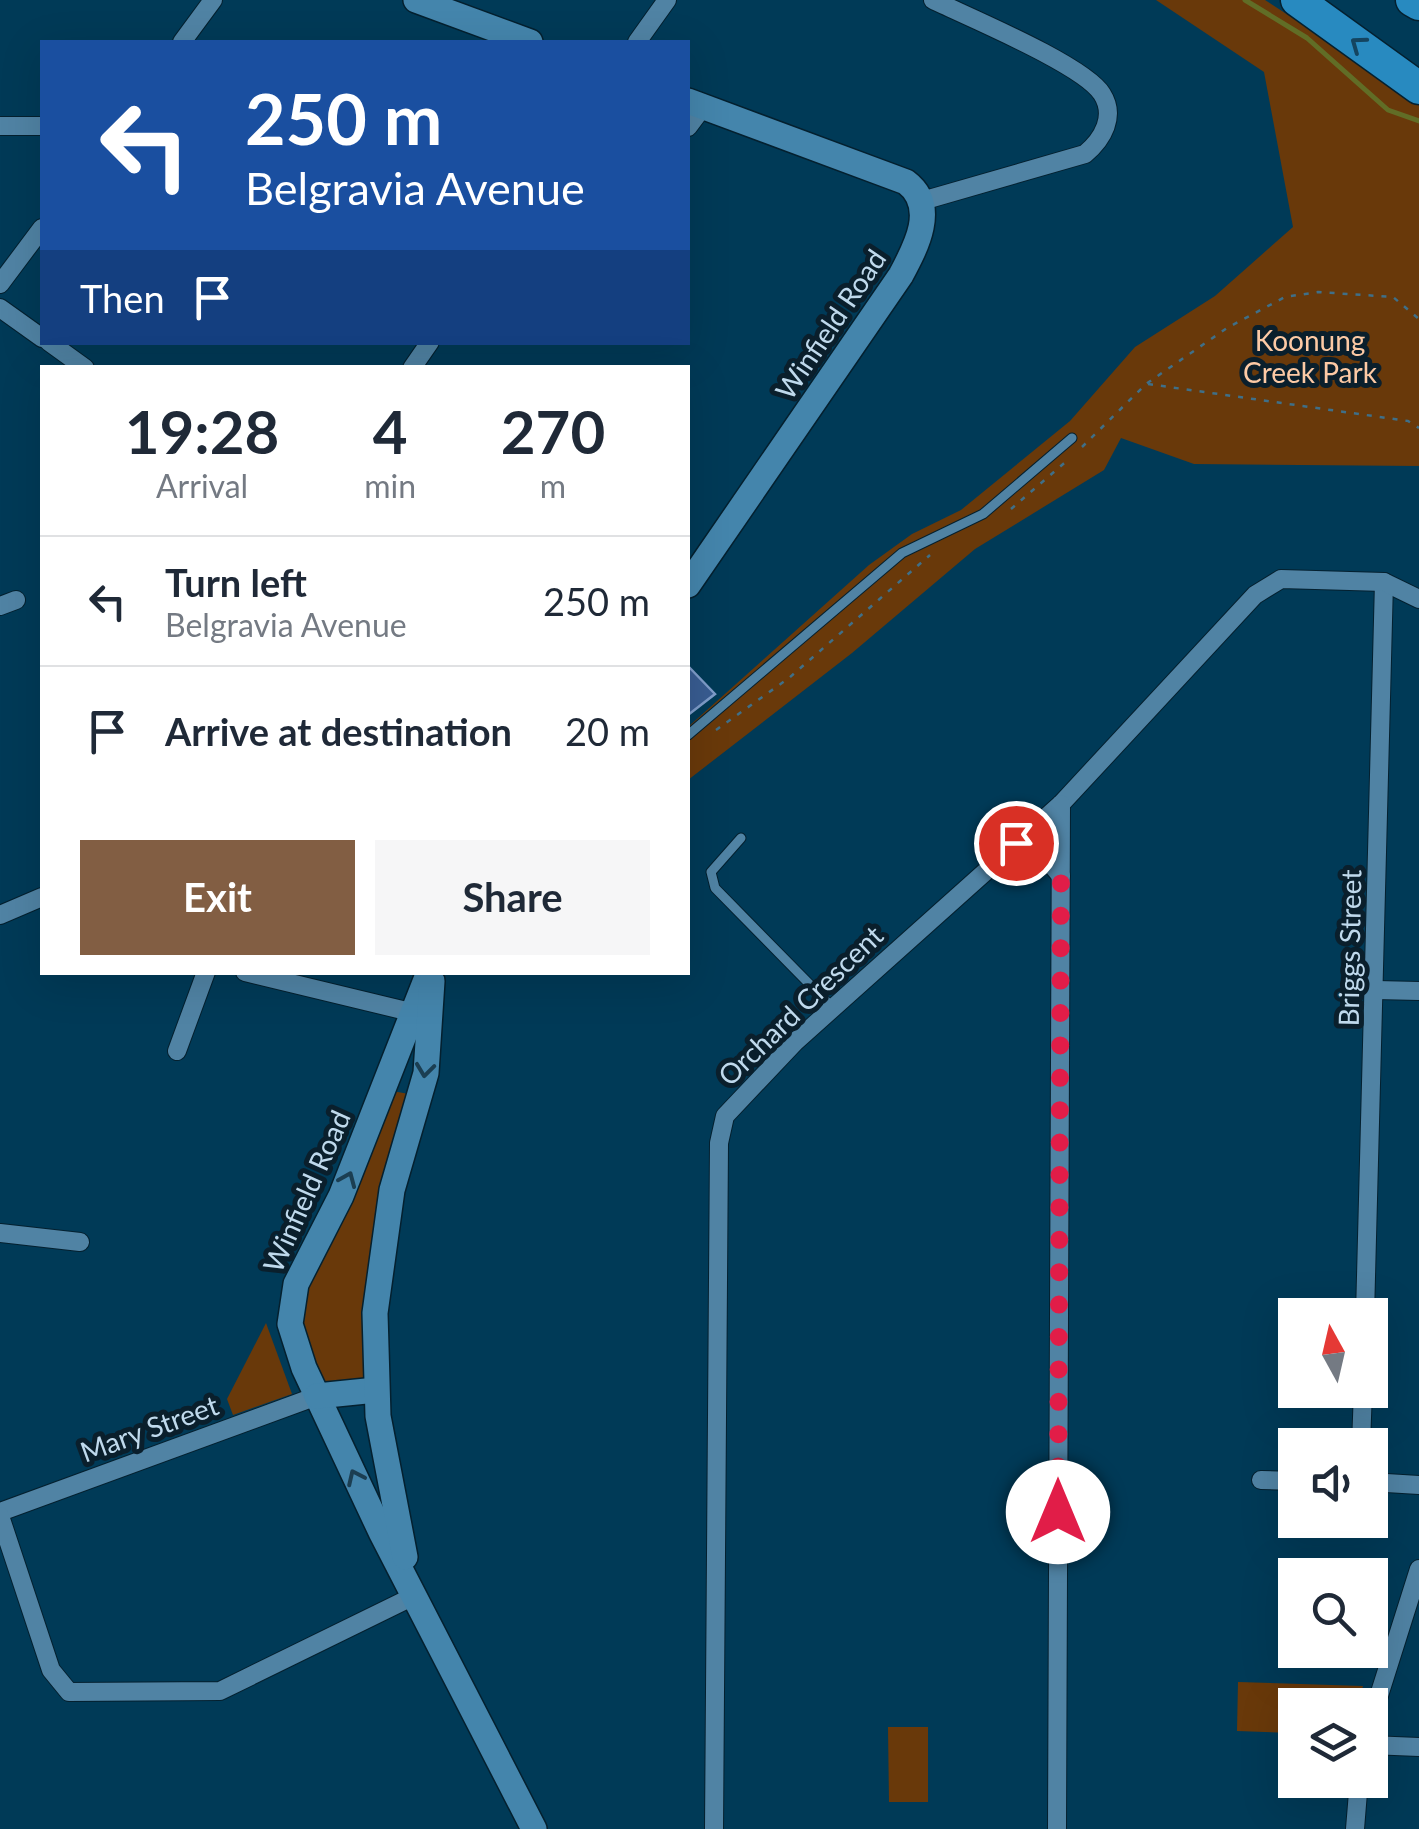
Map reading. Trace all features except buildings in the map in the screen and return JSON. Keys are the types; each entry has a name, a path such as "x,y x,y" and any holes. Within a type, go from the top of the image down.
{"highway":[{"path":"1297,0 1419,88"},
{"path":"1412,0 1419,4"}],"street":[{"path":"183,40 213,0"},
{"path":"639,40 667,0"},
{"path":"693,112 906,182 922,201 1085,154 1102,136 1108,116 1103,94 1081,75 932,0"},
{"path":"433,3 525,40"},
{"path":"0,126 40,126"},
{"name":"Winfield Road","path":"690,583 901,275 920,234 922,201"},
{"path":"0,284 40,231"},
{"path":"0,308 40,337"},
{"path":"53,345 80,365"},
{"name":"Orchard Crescent","path":"714,1829 720,1128 725,1116 831,1006 1061,804 1255,594 1281,579 1384,582 1419,598"},
{"name":"Briggs Street","path":"1366,1298 1384,582"},
{"path":"1057,1829 1061,804"},
{"path":"1016,843 1045,856 1061,876"},
{"path":"0,916 39,907"},
{"path":"177,1052 205,975"},
{"path":"257,975 419,1015"},
{"name":"Winfield Road","path":"430,975 419,1015 292,1298 292,1336 317,1396 534,1829"},
{"path":"1376,990 1419,991"},
{"name":"Winfield Road","path":"416,1595 392,1505 376,1390 375,1313 392,1190 422,1091 419,1015"},
{"path":"0,1233 80,1242"},
{"path":"317,1396 376,1390"},
{"name":"Mary Street","path":"0,1514 317,1396"},
{"path":"1261,1480 1278,1480"},
{"path":"1388,1483 1419,1485"},
{"path":"0,1514 51,1670 69,1692 220,1691 416,1595"},
{"path":"1381,1688 1419,1569"},
{"path":"1388,1746 1419,1747"},
{"path":"1355,1829 1357,1798"}],"lane":[{"path":"690,733 902,553 983,514 1072,438"},
{"path":"741,838 711,872 715,888 831,1006"}],"path":[{"path":"1277,301 1318,292 1393,296 1419,319"},
{"path":"1146,384 1408,421 1419,428"}],"green space":[{"name":"Koonung Creek Park","path":"1156,0 1265,0 1419,100 1419,466 1194,464 1121,438 1104,470 975,549 852,653 690,778 690,725 869,565 912,534 961,510 1070,421 1135,347 1215,296 1293,227 1264,72"},
{"path":"392,1091 409,1094 368,1380 322,1385 295,1317"},
{"path":"266,1323 292,1394 233,1415 227,1399"},
{"path":"1238,1682 1363,1686 1278,1688 1278,1732 1237,1731"},
{"path":"888,1727 928,1727 928,1802 889,1802"}],"waterway":[{"path":"1245,0 1307,38 1388,110 1419,121"}],"route":[{"path":"1016,843 1045,856 1061,876 1058,1512"}]}
